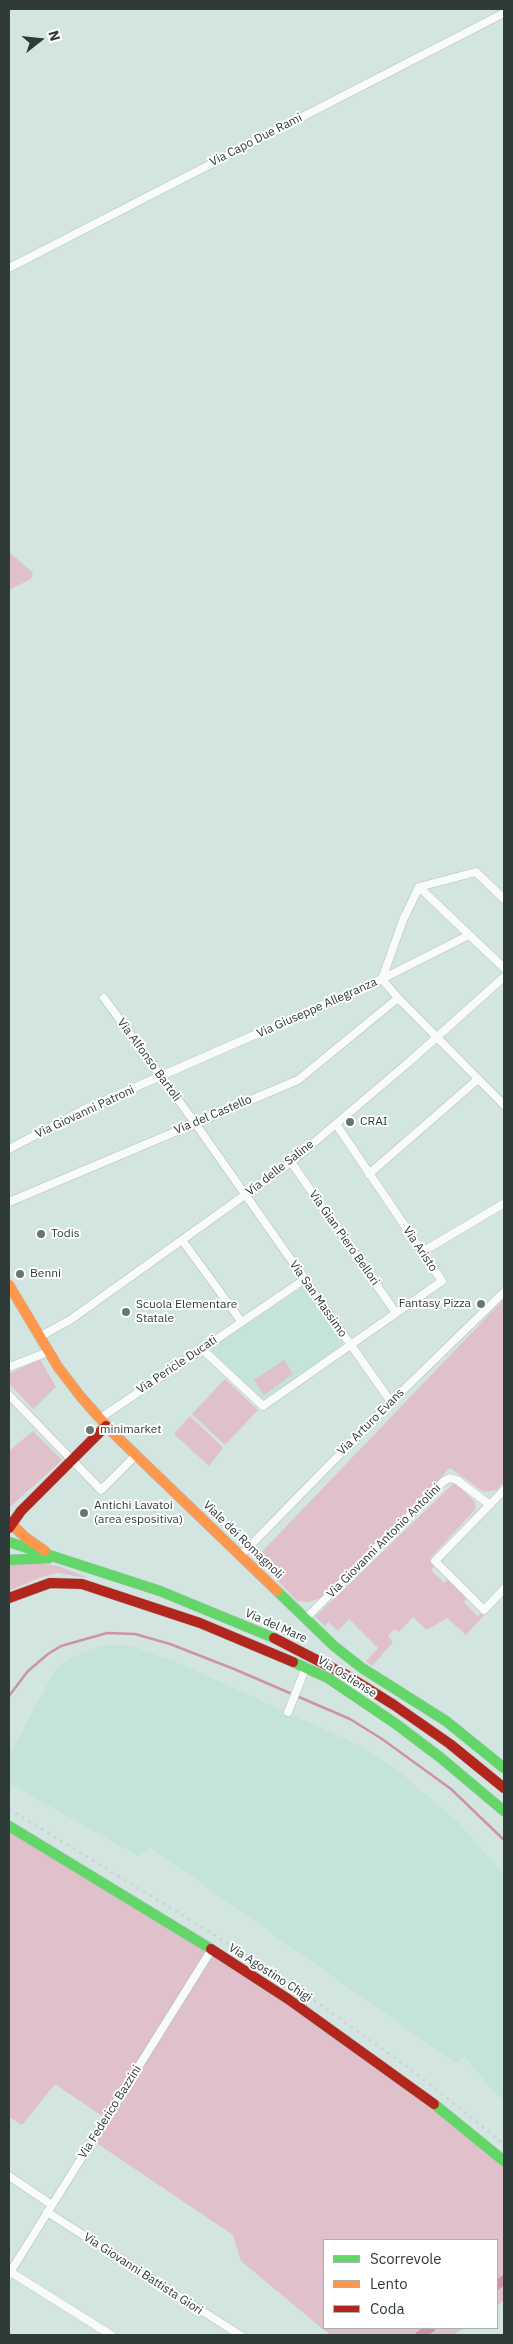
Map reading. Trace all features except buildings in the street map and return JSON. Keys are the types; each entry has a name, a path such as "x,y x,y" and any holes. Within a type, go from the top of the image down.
{"main road":[{"name":"Viale dei Romagnoli","path":"9,1285 48,1352 69,1382 102,1422 349,1659 446,1721 504,1768"},
{"path":"55,1558 25,1537 9,1522 72,1462 102,1422"},
{"name":"Via del Mare","path":"9,1542 160,1591 252,1628 300,1650 394,1705 450,1744 504,1788"},
{"path":"9,1560 55,1558"},
{"name":"Via Ostiense","path":"9,1598 50,1583 82,1584 200,1623 306,1667 340,1686 414,1737 504,1811"},
{"name":"Via Agostino Chigi","path":"9,1826 212,1949 288,1999 434,2104 504,2161"}],"street":[{"name":"Via Capo Due Rami","path":"9,268 504,13"},
{"path":"504,900 476,872 419,887 403,920 382,978 398,998 504,1105"},
{"path":"419,887 504,968"},
{"name":"Via Giuseppe Allegranza","path":"162,1076 382,978 469,935"},
{"name":"Via delle Saline","path":"39,1337 70,1320 291,1162 504,977"},
{"name":"Via Alfonso Bartoli","path":"104,998 246,1195"},
{"name":"Via del Castello","path":"9,1202 298,1080 398,998"},
{"name":"Via Giovanni Patroni","path":"9,1149 81,1111 162,1076"},
{"path":"369,1174 478,1079"},
{"name":"Via Aristo","path":"201,1348 263,1406 442,1281 336,1124"},
{"name":"Via Gian Piero Bellori","path":"291,1162 396,1314"},
{"name":"Via San Massimo","path":"246,1195 391,1402"},
{"path":"422,1252 503,1204"},
{"path":"182,1240 241,1321"},
{"name":"Via Pericle Ducati","path":"102,1422 201,1348 305,1279"},
{"name":"Via Arturo Evans","path":"241,1555 391,1402 504,1292"},
{"path":"9,1367 48,1352"},
{"path":"9,1395 101,1490 136,1455"},
{"name":"Via Giovanni Antonio Antolini","path":"306,1618 444,1481 450,1478 457,1480 490,1505"},
{"path":"504,1490 435,1561 484,1610 504,1589"},
{"path":"288,1712 306,1667"},
{"name":"Via Federico Bazzini","path":"9,2272 212,1949"},
{"name":"Via Giovanni Battista Giori","path":"9,2176 49,2208 240,2335"},
{"path":"9,2272 111,2335"}],"shaded area":[{"path":"9,552 33,573 31,579 9,590"},
{"path":"303,1287 344,1344 262,1399 210,1349"},
{"path":"504,1299 504,1482 496,1490 484,1492 450,1468 323,1597 309,1602 297,1601 256,1558"},
{"path":"40,1359 56,1387 33,1409 9,1383 9,1374"},
{"path":"284,1360 293,1374 264,1395 254,1380"},
{"path":"225,1379 258,1410 225,1445 192,1414"},
{"path":"190,1416 223,1448 209,1466 174,1434"},
{"path":"33,1431 62,1460 10,1507 9,1451"},
{"path":"453,1484 458,1486 475,1502 476,1509 430,1558 435,1566 431,1570 444,1583 449,1579 467,1597 464,1602 477,1616 484,1615 466,1635 447,1618 427,1630 413,1617 399,1632 395,1629 388,1635 393,1642 372,1666 366,1661 378,1648 349,1619 338,1631 328,1622 325,1626 315,1617"},
{"path":"33,1562 58,1566 88,1578 57,1573 39,1578 9,1591 9,1563"},
{"path":"103,1645 129,1645 185,1666 354,1743 396,1769 458,1822 504,1875 504,2101 492,2090 465,2056 455,2063 150,1847 138,1856 9,1783 9,1756 55,1670 72,1657"},
{"path":"9,1826 288,1999 504,2161 504,2300 498,2305 498,2239 323,2239 323,2329 462,2329 453,2335 330,2335 241,2261 233,2235 92,2140 105,2118 55,2084 22,2125 9,2117"}],"waterway":[{"path":"9,1696 28,1671 61,1646 107,1633 135,1634 170,1644 234,1669 350,1719 382,1739 451,1789 504,1840"},
{"path":"498,2284 504,2280"},
{"path":"420,2335 429,2329"}],"railway":[{"path":"9,1809 273,1971 413,2071 504,2144"}],"traffic: fast":[{"path":"9,1542 160,1591 274,1638"},
{"path":"9,1560 49,1558"},
{"path":"277,1591 334,1646 362,1668 446,1721 504,1768"},
{"path":"293,1662 328,1678 396,1724 441,1758 504,1811"},
{"path":"9,1826 211,1949"},
{"path":"434,2104 504,2161"}],"traffic: slow":[{"path":"9,1285 58,1367 81,1397 112,1432 277,1591"},
{"path":"9,1522 25,1537 45,1551"}],"traffic: jam":[{"path":"9,1528 21,1511 106,1426"},
{"path":"9,1598 50,1583 82,1584 200,1623 293,1662"},
{"path":"274,1638 346,1675 394,1705 450,1744 504,1788"},
{"path":"211,1949 288,1999 434,2104"}],"place":[{"name":"CRAI","path":"350,1122"},
{"name":"Todis","path":"41,1234"},
{"name":"Benni","path":"20,1274"},
{"name":"Fantasy Pizza","path":"481,1304"},
{"name":"Scuola Elementare Statale","path":"126,1312"},
{"name":"minimarket","path":"90,1430"},
{"name":"Antichi Lavatoi (area espositiva)","path":"84,1513"}]}
